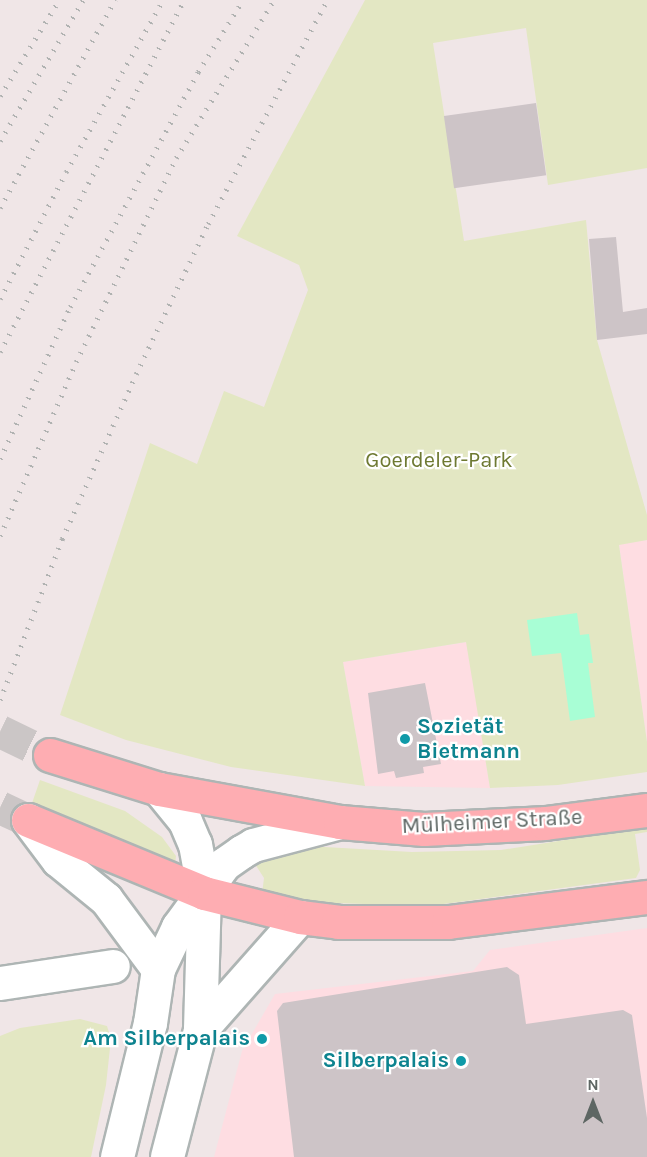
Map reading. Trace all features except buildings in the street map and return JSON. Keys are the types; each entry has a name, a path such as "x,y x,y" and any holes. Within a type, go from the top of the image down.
{"main road":[{"name":"Mülheimer Straße","path":"50,754 159,789 340,822 435,829 546,823 647,810"},
{"path":"28,820 204,893 300,917 338,922 448,922 647,897"}],"street":[{"path":"159,789 185,821 195,844 204,893 205,964 200,1030 167,1157"},
{"path":"28,820 58,860 106,899 158,969"},
{"path":"117,1157 150,1023 158,969 178,927 224,864 253,845 340,822"},
{"path":"200,1030 300,917"},
{"path":"0,983 113,966"}],"shaded area":[{"path":"647,540 647,742 619,544"},
{"path":"577,613 580,635 589,634 593,663 588,663 595,717 570,721 561,653 532,656 527,620"},
{"path":"467,642 490,788 365,786 343,662"},
{"name":"Silberpalais","path":"647,928 647,1157 214,1157 242,1051 275,994 473,971 490,950"}],"green space":[{"name":"Goerdeler-Park","path":"365,0 647,0 647,168 548,185 526,28 433,43 464,241 586,220 597,340 647,515 647,540 619,545 647,742 647,772 558,785 490,788 466,642 343,662 365,786 231,767 126,740 60,715 150,443 197,464 224,391 264,407 308,290 299,265 237,236"},
{"path":"40,780 125,811 162,837 176,856 175,864 31,806"},
{"path":"647,827 647,832 635,834 640,870 636,878 429,906 333,903 262,894 264,878 253,861 307,846 412,852 501,850"},
{"path":"80,1019 107,1026 111,1039 106,1085 91,1157 0,1157 0,1036 20,1028"}],"tunnel":[{"path":"0,731 50,755"},
{"path":"0,807 28,820"}],"railway":[{"path":"0,96 59,0"},
{"path":"0,141 83,0"},
{"path":"0,208 115,0"},
{"path":"0,299 66,172 163,0"},
{"path":"0,352 184,0"},
{"path":"0,459 70,307 198,72 243,0"},
{"path":"0,536 76,362 176,158 274,0"},
{"path":"0,700 62,539 136,374 208,224 327,0"}],"place":[{"name":"Sozietät Bietmann","path":"405,739"},
{"name":"Am Silberpalais","path":"262,1039"},
{"name":"Silberpalais","path":"461,1061"}]}
